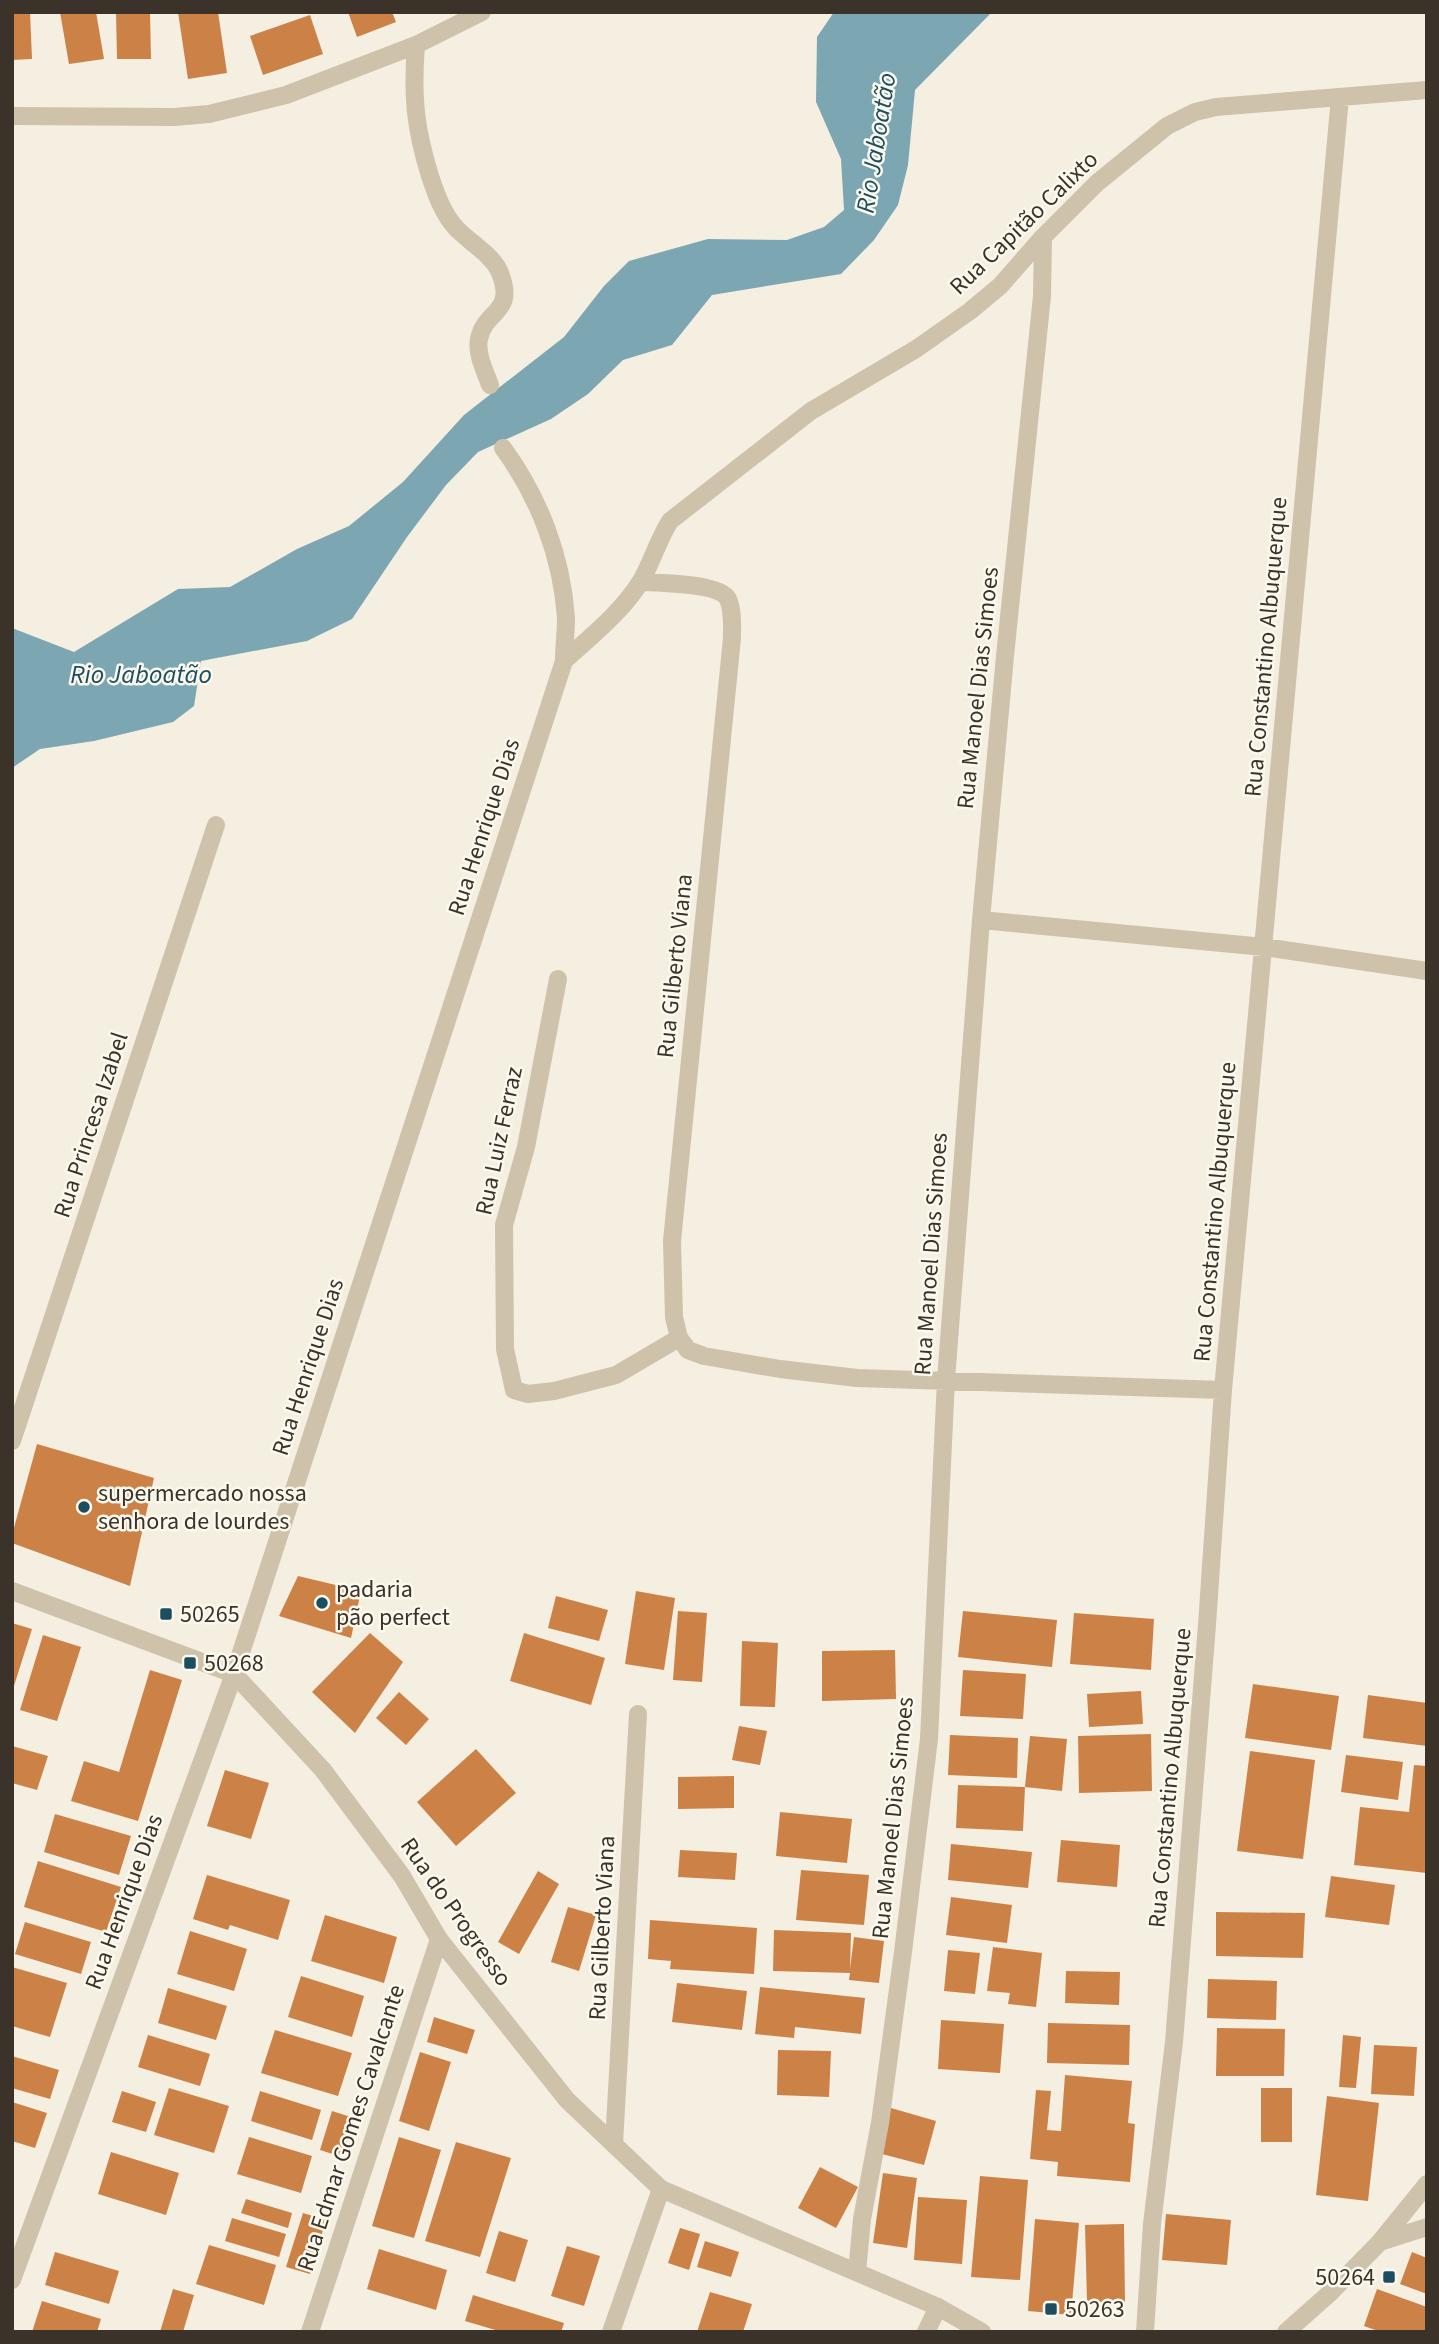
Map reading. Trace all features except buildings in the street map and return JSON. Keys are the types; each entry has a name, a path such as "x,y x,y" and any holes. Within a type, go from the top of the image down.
{"street":[{"path":"12,116 174,117 209,114 286,95 416,45 482,12"},
{"path":"416,45 414,111 437,199 455,228 500,271 505,297 501,309 488,320 479,341 479,355 490,385"},
{"name":"Rua Capitão Calixto","path":"595,632 640,582 670,521 811,411 916,349 970,311 1000,286 1043,237 1107,175 1167,126 1195,112 1242,103 1427,90"},
{"name":"Rua Constantino Albuquerque","path":"1145,2332 1152,2224 1174,2042 1208,1625 1223,1390 1340,97"},
{"name":"Rua Manoel Dias Simoes","path":"857,2272 862,2219 880,2123 898,1992 929,1739 946,1380 981,920 1042,296 1043,237"},
{"path":"503,448 528,487 554,549 566,617 564,661"},
{"name":"Rua Gilberto Viana","path":"640,582 696,586 724,594 729,600 732,625 671,1241 673,1304 679,1338"},
{"name":"Rua Henrique Dias","path":"12,2280 234,1674 564,661 595,632"},
{"name":"Rua Princesa Izabel","path":"12,1441 216,825"},
{"path":"981,920 1264,947 1427,971"},
{"name":"Rua Luiz Ferraz","path":"558,979 526,1147 504,1225 505,1349 514,1390 528,1394 554,1391 617,1375 679,1338"},
{"path":"679,1338 688,1350 704,1356 858,1378 1223,1390"},
{"name":"Rua do Progresso","path":"12,1591 234,1674 323,1770 402,1877 439,1939 567,2100 661,2189 938,2308 982,2332"},
{"name":"Rua Gilberto Viana","path":"614,2144 638,1714"},
{"name":"Rua Edmar Gomes Cavalcante","path":"310,2332 439,1939"},
{"path":"1286,2332 1331,2292 1380,2242 1427,2184"},
{"path":"611,2332 661,2189"},
{"path":"1380,2242 1427,2227"},
{"path":"926,2332 938,2308"}],"water":[{"name":"Rio Jaboatão","path":"834,12 992,12 915,90 908,165 898,205 874,240 841,274 712,295 672,345 623,360 588,394 551,419 478,452 446,485 352,619 307,641 201,661 194,706 173,722 94,741 40,749 12,768 12,628 74,652 178,589 230,587 297,549 349,526 403,482 464,415 564,337 604,286 629,261 708,239 787,240 824,227 844,210 841,159 816,102 817,37"}],"place":[{"name":"supermercado nossa senhora de lourdes","path":"84,1507"},
{"name":"padaria pão perfect","path":"322,1603"},
{"name":"50265","path":"166,1614"},
{"name":"50268","path":"190,1663"},
{"name":"50264","path":"1389,2277"},
{"name":"50263","path":"1051,2309"}]}
